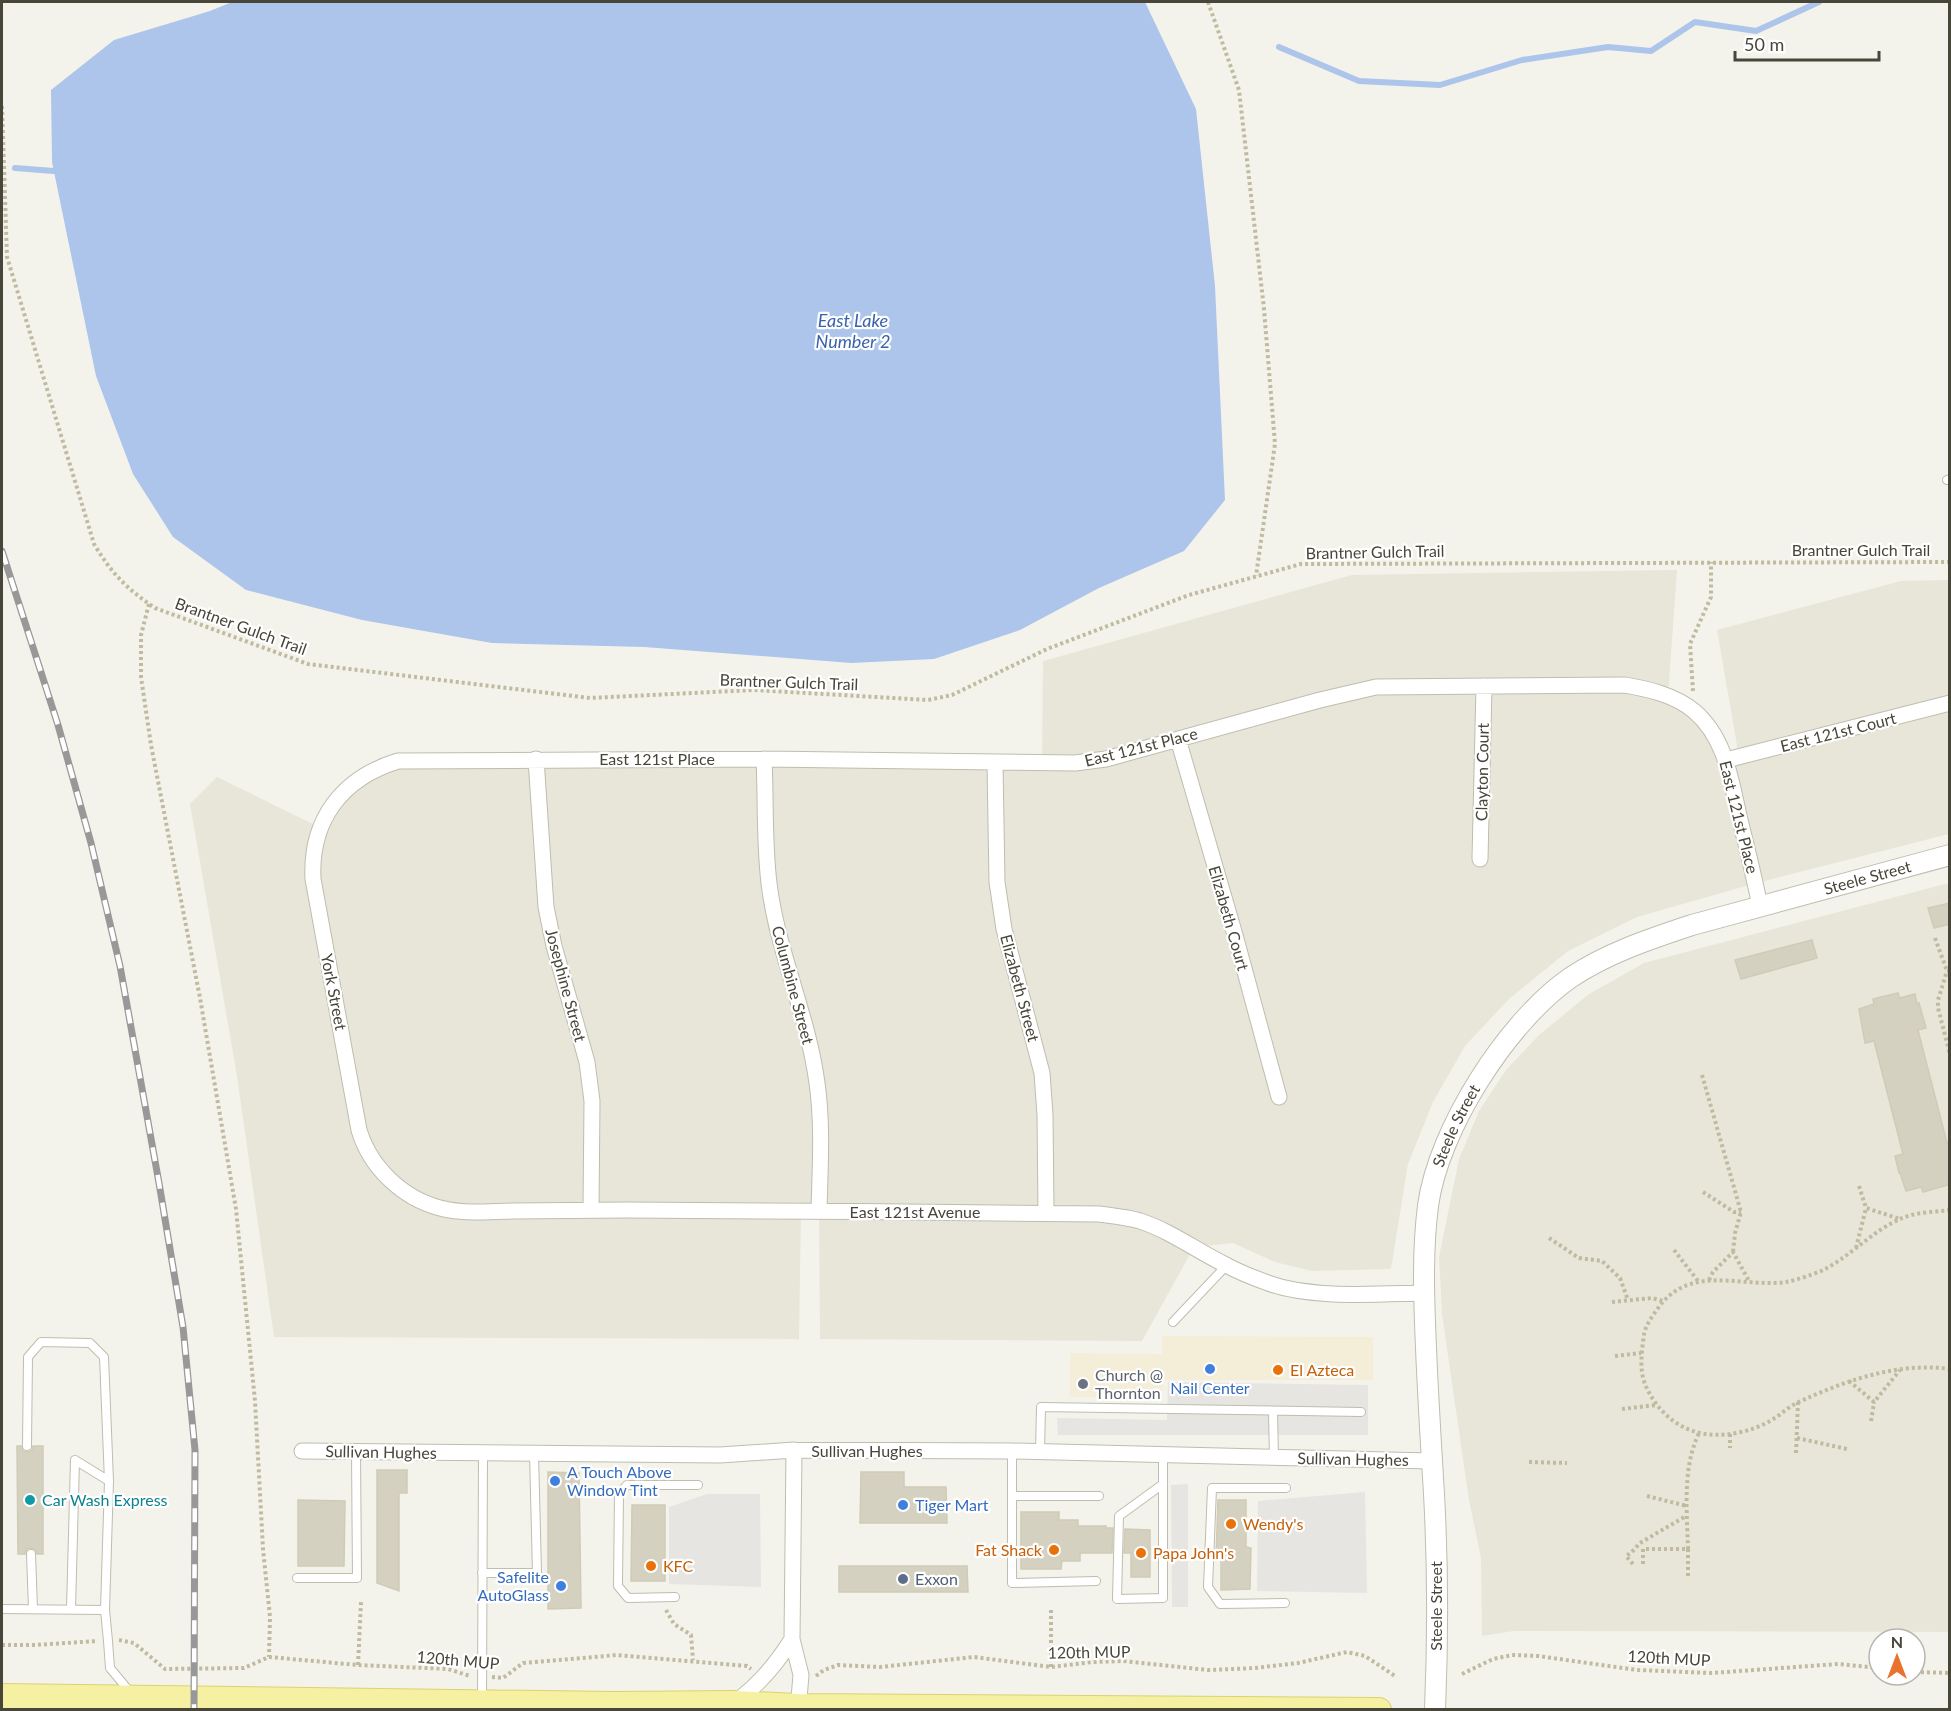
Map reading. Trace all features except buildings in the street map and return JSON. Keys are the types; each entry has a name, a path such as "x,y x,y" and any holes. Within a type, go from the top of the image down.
{"main road":[{"path":"2,1696 134,1698 293,1705 734,1703 798,1708 1379,1710"}],"street":[{"name":"East 121st Place","path":"341,794 359,778 379,767 398,761 764,759 1075,763 1095,761 1376,687 1625,685 1668,696 1694,711 1715,736 1726,760 1760,906"},
{"name":"Clayton Court","path":"1480,859 1484,686"},
{"name":"East 121st Court","path":"1726,760 1950,703"},
{"name":"Elizabeth Court","path":"1178,739 1279,1097"},
{"name":"Josephine Street","path":"536,759 546,907 554,946 587,1062 592,1101 591,1210"},
{"name":"Columbine Street","path":"764,759 769,882 776,922 817,1082 820,1107 819,1211"},
{"name":"Elizabeth Street","path":"995,763 996,882 1004,929 1042,1073 1046,1213"},
{"name":"York Street","path":"341,794 319,827 312,864 313,879 359,1130 368,1154 380,1171 396,1185"},
{"name":"Steele Street","path":"1436,1710 1437,1598 1424,1293 1428,1206 1442,1154 1460,1112 1487,1069 1545,997 1593,964 1641,943 1692,925 1950,855"},
{"name":"East 121st Avenue","path":"396,1185 414,1197 442,1209 481,1212 591,1210 1099,1214 1140,1221 1160,1229 1226,1266 1269,1283 1308,1292 1424,1293"},
{"name":"Sullivan Hughes","path":"302,1451 720,1455 794,1450 1012,1451 1432,1461"},
{"path":"794,1450 792,1639 801,1675 798,1708"},
{"path":"734,1703 752,1691 767,1675 792,1639"}],"lane":[{"path":"1173,1322 1226,1266"},
{"path":"27,1446 28,1357 41,1342 90,1343 104,1357 109,1481 105,1610 110,1668 134,1698"},
{"path":"1040,1452 1041,1407 1361,1412"},
{"path":"1273,1411 1274,1458"},
{"path":"297,1578 357,1578 356,1451"},
{"path":"1012,1451 1012,1583 1096,1581"},
{"path":"482,1703 483,1453"},
{"path":"482,1573 537,1573 534,1453"},
{"path":"1163,1456 1163,1484 1163,1598 1117,1599 1119,1516 1163,1484"},
{"path":"71,1609 75,1460 109,1481"},
{"path":"675,1597 628,1598 618,1586 619,1494 627,1485 698,1485"},
{"path":"1285,1603 1220,1604 1208,1587 1212,1488 1286,1488"},
{"path":"1012,1496 1099,1496"},
{"path":"31,1554 33,1609"},
{"path":"2,1609 105,1610"}],"path":[{"path":"1208,2 1239,90 1264,309 1275,444 1256,576"},
{"name":"Brantner Gulch Trail","path":"2,106 7,257 94,544 109,568 135,595 155,608 308,663 590,698 754,690 928,700 952,694 1047,650 1179,599 1301,564 1950,562"},
{"path":"1694,711 1690,644 1711,597 1712,562"},
{"path":"149,604 141,635 141,677 151,745 200,998 236,1209 255,1401 263,1549 270,1617 270,1657"},
{"path":"1935,938 1948,971 1938,1000 1938,1008 1950,1054"},
{"path":"1702,1075 1742,1212 1735,1233 1733,1252 1749,1281"},
{"path":"1856,1249 1866,1208 1859,1186"},
{"path":"1703,1192 1734,1212 1742,1212"},
{"path":"1866,1208 1900,1219"},
{"path":"1950,1210 1923,1213 1900,1219 1821,1271 1787,1282 1718,1279 1698,1281 1680,1288 1663,1301 1645,1328 1641,1353 1644,1381 1656,1405 1675,1422 1699,1433 1717,1435 1738,1433 1769,1421 1798,1402 1870,1374 1901,1369 1950,1369"},
{"path":"1549,1238 1579,1258 1602,1261 1620,1278 1628,1300"},
{"path":"1674,1250 1698,1281"},
{"path":"1708,1280 1733,1252"},
{"path":"1612,1302 1652,1298 1663,1301"},
{"path":"1615,1356 1641,1353"},
{"path":"1871,1421 1874,1402 1901,1369"},
{"path":"1849,1381 1874,1402"},
{"path":"1796,1453 1798,1402"},
{"path":"1622,1409 1656,1405"},
{"path":"1688,1577 1688,1477 1694,1442 1699,1433"},
{"path":"1730,1434 1730,1448"},
{"path":"1797,1438 1847,1449"},
{"path":"1529,1462 1567,1463"},
{"path":"1647,1497 1687,1506"},
{"path":"1633,1564 1626,1556 1640,1542 1687,1515"},
{"path":"1643,1564 1643,1549 1688,1549"},
{"path":"358,1665 360,1602"},
{"path":"666,1610 674,1624 691,1635 693,1660"},
{"path":"1051,1610 1051,1667"},
{"path":"2,1645 108,1641"},
{"name":"120th MUP","path":"108,1641 134,1642 165,1669 244,1668 270,1657 358,1665 448,1669 465,1676 503,1678 523,1663 617,1655 747,1666 758,1674"},
{"name":"120th MUP","path":"815,1677 824,1670 838,1665 880,1667 974,1657 1051,1667 1124,1661 1208,1670 1298,1663 1347,1652 1365,1656 1395,1676"},
{"name":"120th MUP","path":"1462,1674 1493,1659 1512,1655 1538,1656 1637,1670 1755,1671 1791,1666 1838,1664 1867,1667"},
{"path":"1927,1672 1950,1673"}],"shaded area":[{"path":"1677,570 1668,696 1720,746 1739,757 1717,630 1901,581 1949,580 1949,834 1753,884 1637,917 1568,951 1509,999 1465,1046 1433,1102 1408,1164 1391,1269 1312,1271 1275,1262 1233,1243 1194,1247 1142,1341 820,1339 819,1212 801,1212 799,1339 274,1337 237,1076 190,804 217,777 319,827 379,767 1042,763 1043,661 1352,575"},
{"path":"1949,883 1949,1632 1927,1632 1927,1627 1867,1627 1867,1632 1514,1631 1482,1636 1481,1558 1469,1500 1442,1314 1439,1257 1459,1159 1479,1111 1506,1070 1539,1035 1589,994 1644,963"},
{"path":"1162,1336 1373,1337 1373,1380 1163,1380 1162,1397 1070,1397 1070,1353 1162,1354"},
{"path":"1168,1382 1368,1385 1368,1435 1058,1435 1057,1418 1167,1420"},
{"path":"1188,1484 1188,1607 1172,1607 1171,1485"},
{"path":"1365,1492 1367,1593 1257,1591 1258,1501"},
{"path":"707,1494 760,1494 761,1587 669,1584 669,1507"}],"water":[{"name":"East Lake Number 2","path":"232,2 1145,2 1196,109 1215,286 1225,500 1184,551 1099,588 1020,630 934,659 851,663 644,647 492,643 362,620 246,590 173,537 133,474 96,376 52,162 51,90 114,40 210,11"}],"waterway":[{"path":"1279,47 1359,81 1440,85 1522,60 1608,47 1651,51 1695,22 1756,31 1819,2"},
{"path":"15,168 54,171"}],"railway":[{"path":"2,551 58,725 91,843 120,966 183,1327 195,1450 194,1710"}],"place":[{"name":"Nail Center","path":"1210,1369"},
{"name":"El Azteca","path":"1278,1370"},
{"name":"Church @ Thornton","path":"1083,1384"},
{"name":"A Touch Above Window Tint","path":"555,1481"},
{"name":"Car Wash Express","path":"30,1500"},
{"name":"Tiger Mart","path":"903,1505"},
{"name":"Wendy's","path":"1231,1524"},
{"name":"Fat Shack","path":"1054,1550"},
{"name":"Papa John's","path":"1141,1553"},
{"name":"KFC","path":"651,1566"},
{"name":"Exxon","path":"903,1579"},
{"name":"Safelite AutoGlass","path":"561,1586"}]}
